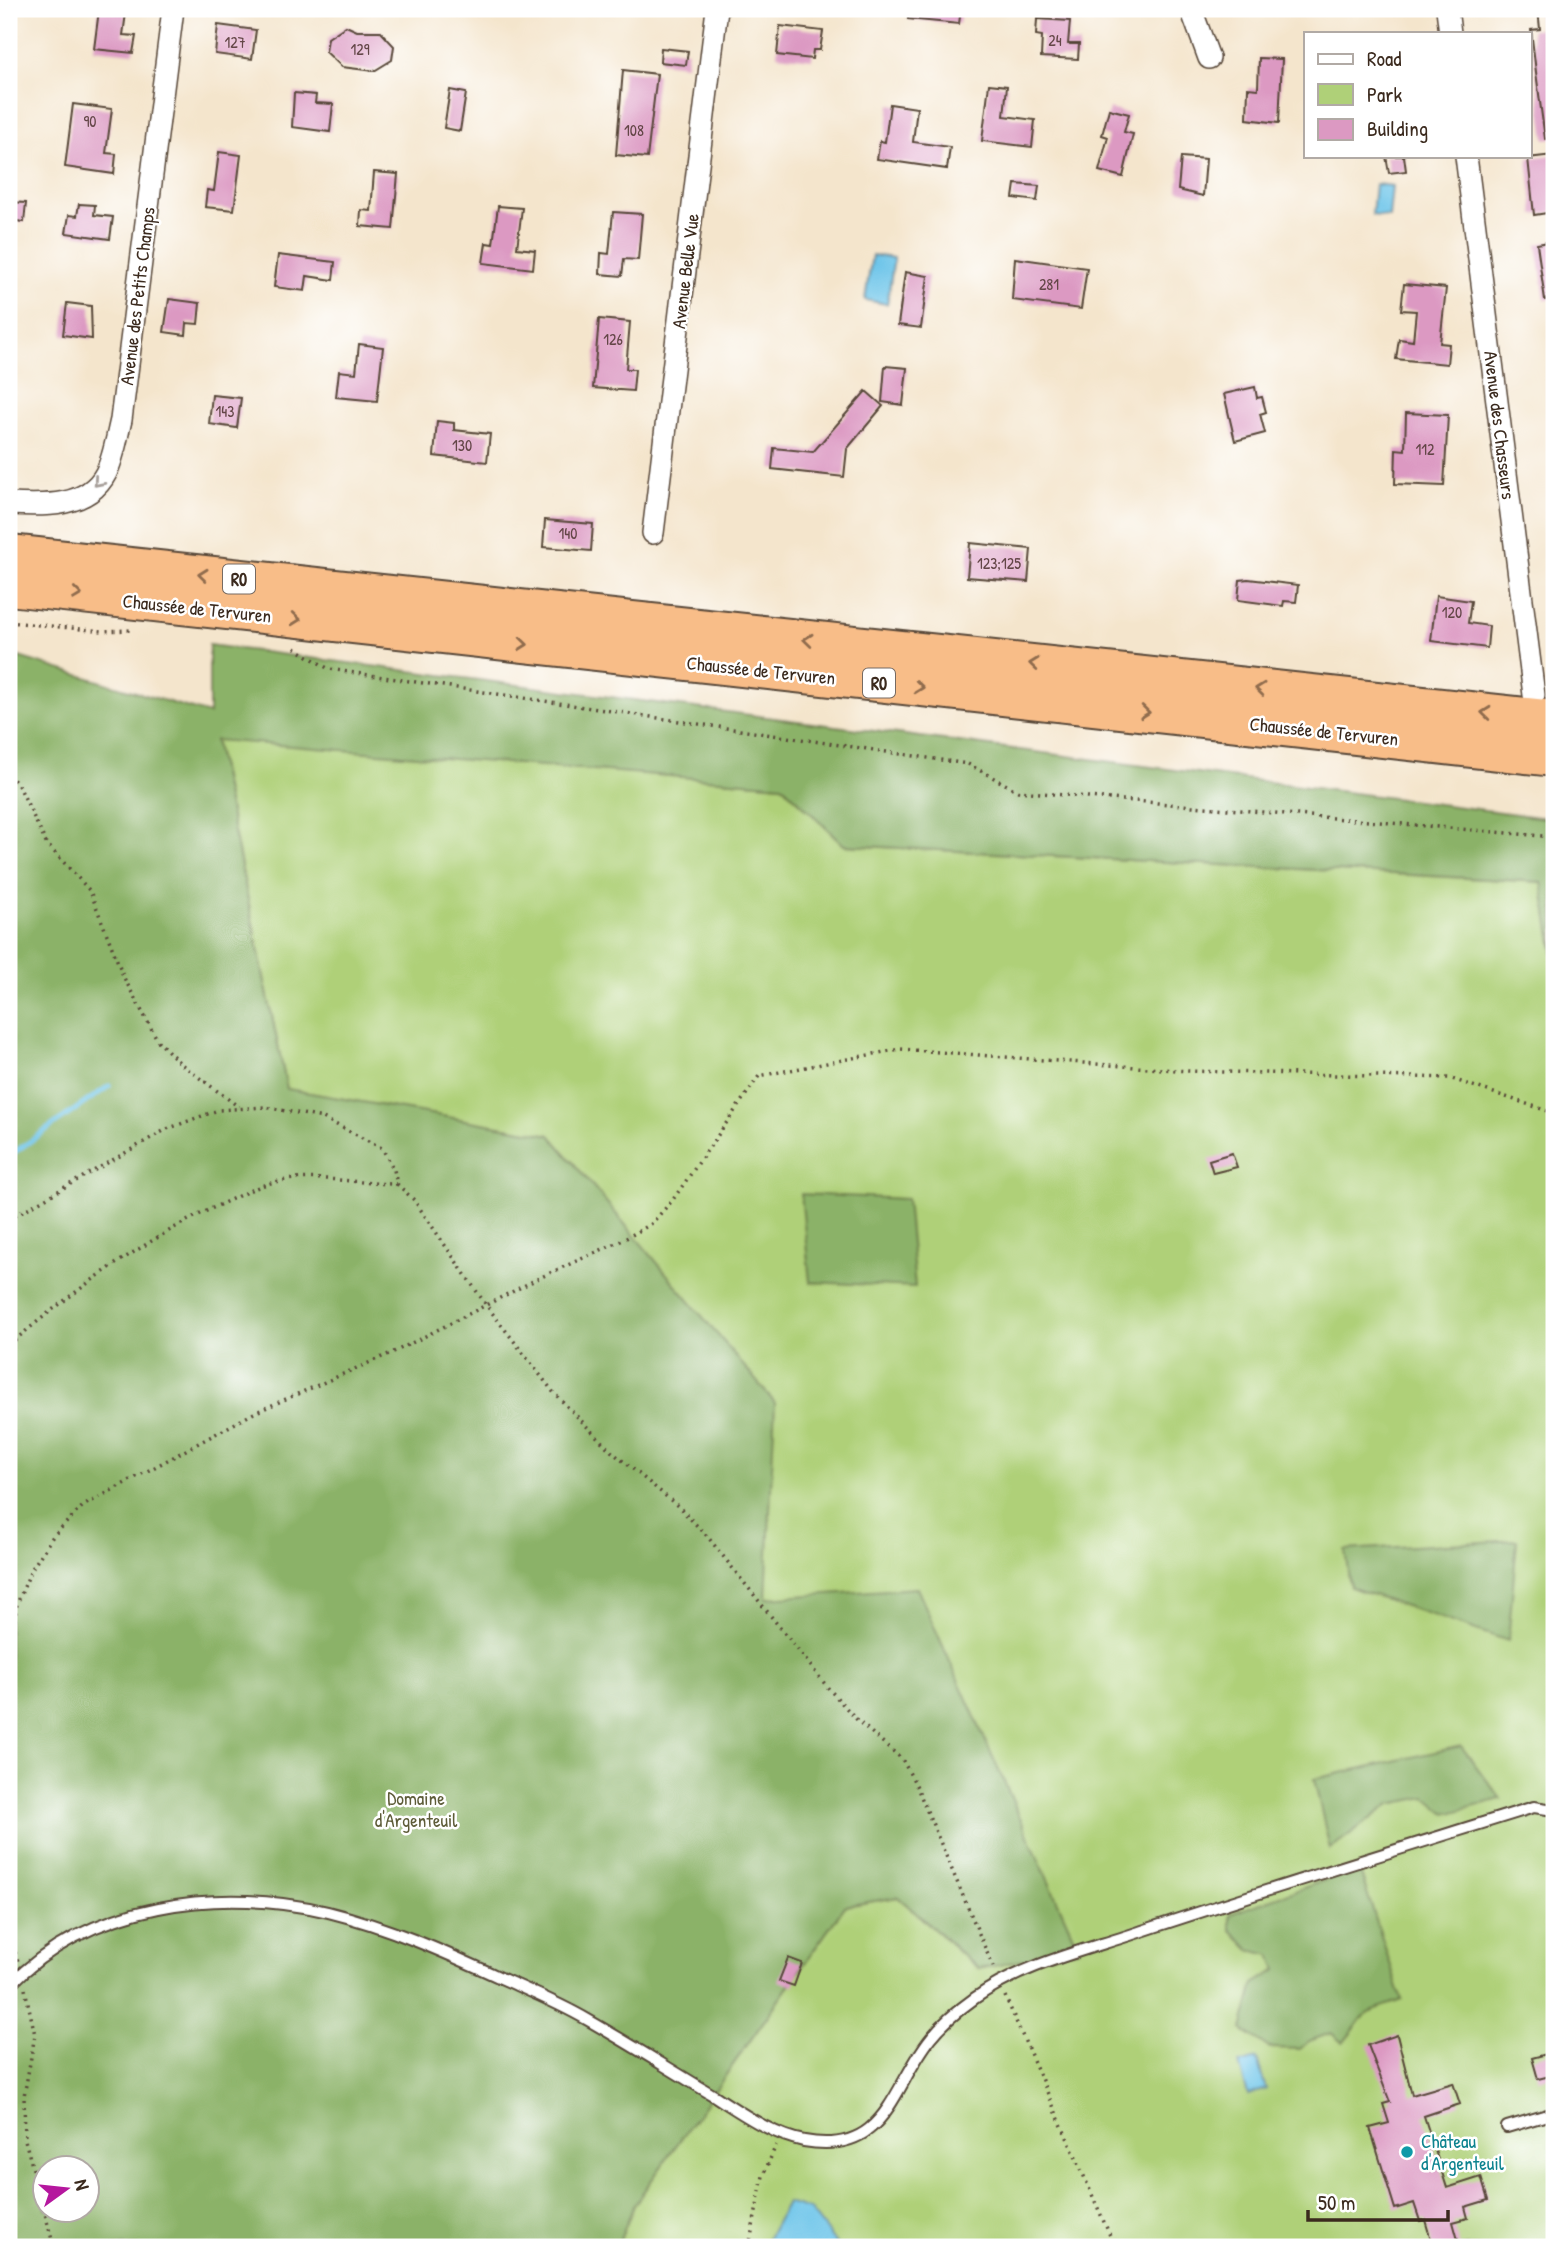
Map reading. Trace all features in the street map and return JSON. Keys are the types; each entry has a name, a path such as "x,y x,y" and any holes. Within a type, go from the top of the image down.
{"highway":[{"path":"9,530 68,540 111,565"},
{"name":"R0","path":"9,554 111,565"},
{"name":"Chaussée de Tervuren","path":"111,565 1544,707"},
{"name":"Chaussée de Tervuren","path":"9,586 1554,757"}],"street":[{"name":"Avenue des Petits Champs","path":"9,504 46,507 76,498 96,489 107,471 121,420 173,9"},
{"name":"Avenue Belle Vue","path":"653,533 717,9"},
{"path":"1191,9 1209,58"},
{"path":"1447,9 1450,32"},
{"name":"Avenue des Chasseurs","path":"1466,158 1544,707"}],"lane":[{"path":"9,1986 21,1973 67,1940 105,1923 154,1909 180,1904 258,1901 329,1913 438,1948 585,2018 754,2120 781,2132 802,2141 845,2142 864,2134 880,2122 932,2037 975,1998 1000,1984 1041,1966 1181,1918 1521,1811 1534,1807 1554,1810"},
{"path":"1507,2127 1554,2113"}],"path":[{"path":"9,622 76,629 135,630"},
{"path":"294,646 329,668 968,764 1018,791 1554,837"},
{"path":"9,774 20,788 46,843 90,891 124,978 158,1041 174,1059 240,1108"},
{"path":"9,1655 17,1604 31,1570 53,1536 83,1506 254,1413 398,1350 623,1240 650,1224 672,1200 759,1076 900,1049 1188,1071 1449,1078 1554,1113"},
{"path":"9,1219 167,1129 195,1116 240,1108 265,1107 323,1118 360,1134 383,1148 394,1170 397,1184 414,1200 486,1305 554,1393 611,1451 698,1526 829,1689 858,1721 902,1759 916,1785 1115,2247"},
{"path":"9,1345 61,1301 152,1240 199,1213 259,1186 282,1181 397,1184"},
{"path":"9,1932 35,2035 24,2096 25,2140 54,2247"},
{"path":"749,2247 763,2176 781,2132"}],"green space":[{"name":"Domaine d'Argenteuil","path":"209,645 1554,819 1554,955 1542,882 844,845 782,785 215,740 287,1089 550,1135 775,1403 766,1598 917,1588 1079,1949 979,1969 898,1897 845,1906 634,2205 617,2247 9,2247 9,654 209,714"},
{"path":"215,739 782,785 844,845 1543,882 1554,955 1554,2247 617,2247 634,2205 845,1906 898,1897 979,1969 766,1599 550,1135 287,1089"},
{"path":"801,1194 907,1199 915,1287 810,1282"},
{"path":"1517,1540 1508,1641 1350,1587 1345,1550"},
{"path":"1461,1746 1501,1799 1446,1814 1426,1797 1390,1804 1330,1849 1314,1779"},
{"path":"1359,1868 1402,2000 1368,2012 1343,2043 1331,2033 1309,2041 1300,2049 1269,2048 1242,2029 1254,1984 1277,1970 1271,1955 1250,1950 1230,1929 1230,1914"}],"water":[{"path":"1375,184 1392,186 1389,217 1372,215"},
{"path":"872,255 894,258 887,304 865,300"},
{"path":"1257,2059 1266,2089 1248,2095 1239,2064"},
{"path":"787,2203 810,2210 839,2247 763,2247"}],"building":[{"path":"909,9 961,9 959,24 908,19"},
{"path":"1538,9 1554,9 1554,138 1545,139 1531,30 1540,29"},
{"path":"99,10 126,13 123,35 136,36 133,53 94,49"},
{"path":"1037,19 1070,21 1068,44 1079,44 1078,59 1041,57 1042,36 1036,35"},
{"path":"218,25 256,30 252,59 215,54"},
{"path":"346,26 357,31 380,31 394,46 392,60 374,71 342,67 326,52 328,38"},
{"path":"780,26 823,31 820,50 813,50 812,59 777,55"},
{"path":"661,48 688,51 686,65 660,62"},
{"path":"1259,58 1282,59 1279,123 1247,119 1248,88 1258,89"},
{"path":"623,70 657,74 647,158 616,155"},
{"path":"989,84 1007,86 1004,116 1035,120 1032,147 982,141"},
{"path":"450,90 466,93 460,131 444,128"},
{"path":"294,93 316,95 315,103 333,104 330,132 292,127"},
{"path":"73,104 112,109 106,153 116,154 114,174 65,167"},
{"path":"890,104 917,108 913,142 950,147 947,169 877,159 880,141 885,142"},
{"path":"1109,109 1129,114 1124,132 1133,134 1123,177 1099,171 1108,137 1102,135"},
{"path":"219,152 241,155 234,210 205,207 207,190 214,191"},
{"path":"1553,155 1554,212 1534,215 1528,158"},
{"path":"1181,157 1206,159 1203,196 1178,190"},
{"path":"1386,158 1404,158 1406,171 1389,173"},
{"path":"374,172 398,174 393,229 360,226 361,210 371,211"},
{"path":"1015,184 1039,186 1037,201 1013,198"},
{"path":"9,202 26,203 24,222 9,220"},
{"path":"79,204 95,205 94,215 113,217 110,239 66,233 69,215 77,216"},
{"path":"498,206 522,208 517,248 535,250 533,269 483,263 486,243 493,244"},
{"path":"613,212 642,214 638,260 624,259 622,276 600,274 601,253 609,254"},
{"path":"1554,241 1554,299 1545,300 1537,244"},
{"path":"278,255 335,262 333,280 307,276 305,291 274,287"},
{"path":"1015,258 1087,268 1081,309 1012,300"},
{"path":"905,272 928,276 921,328 898,325"},
{"path":"1404,284 1446,288 1440,343 1449,344 1447,364 1396,359 1399,339 1413,341 1416,311 1401,310"},
{"path":"169,299 200,303 198,324 187,323 186,335 164,332"},
{"path":"67,303 91,306 92,339 63,335"},
{"path":"599,319 630,322 626,369 635,369 633,391 593,388"},
{"path":"359,344 383,347 377,401 336,397 339,371 356,373"},
{"path":"885,366 907,368 903,405 882,402"},
{"path":"1255,387 1257,398 1262,397 1266,412 1260,414 1265,433 1235,441 1224,394"},
{"path":"866,391 883,406 847,449 844,477 772,469 774,448 813,452"},
{"path":"212,395 241,398 237,428 209,424"},
{"path":"1406,413 1448,415 1444,486 1395,484 1396,449 1405,450"},
{"path":"437,421 454,423 454,430 490,434 487,462 434,456"},
{"path":"545,520 593,524 591,551 543,547"},
{"path":"970,543 1031,549 1028,582 967,577"},
{"path":"1240,580 1298,585 1296,602 1284,601 1283,606 1238,600"},
{"path":"1436,596 1471,601 1468,623 1489,626 1487,648 1431,641"},
{"path":"1232,1153 1237,1167 1213,1173 1209,1160"},
{"path":"788,1958 802,1963 794,1986 779,1981"},
{"name":"Château d'Argenteuil","path":"1397,2035 1412,2095 1453,2083 1460,2104 1424,2116 1447,2188 1481,2177 1488,2200 1465,2207 1468,2218 1453,2222 1460,2247 1433,2247 1425,2220 1420,2221 1414,2203 1395,2209 1370,2128 1389,2123 1383,2104 1390,2102 1368,2045"},
{"path":"1554,2052 1554,2075 1538,2079 1532,2058"}],"waterway":[{"path":"9,1156 109,1086"}],"place":[{"name":"Château d'Argenteuil","path":"1407,2152"}]}
